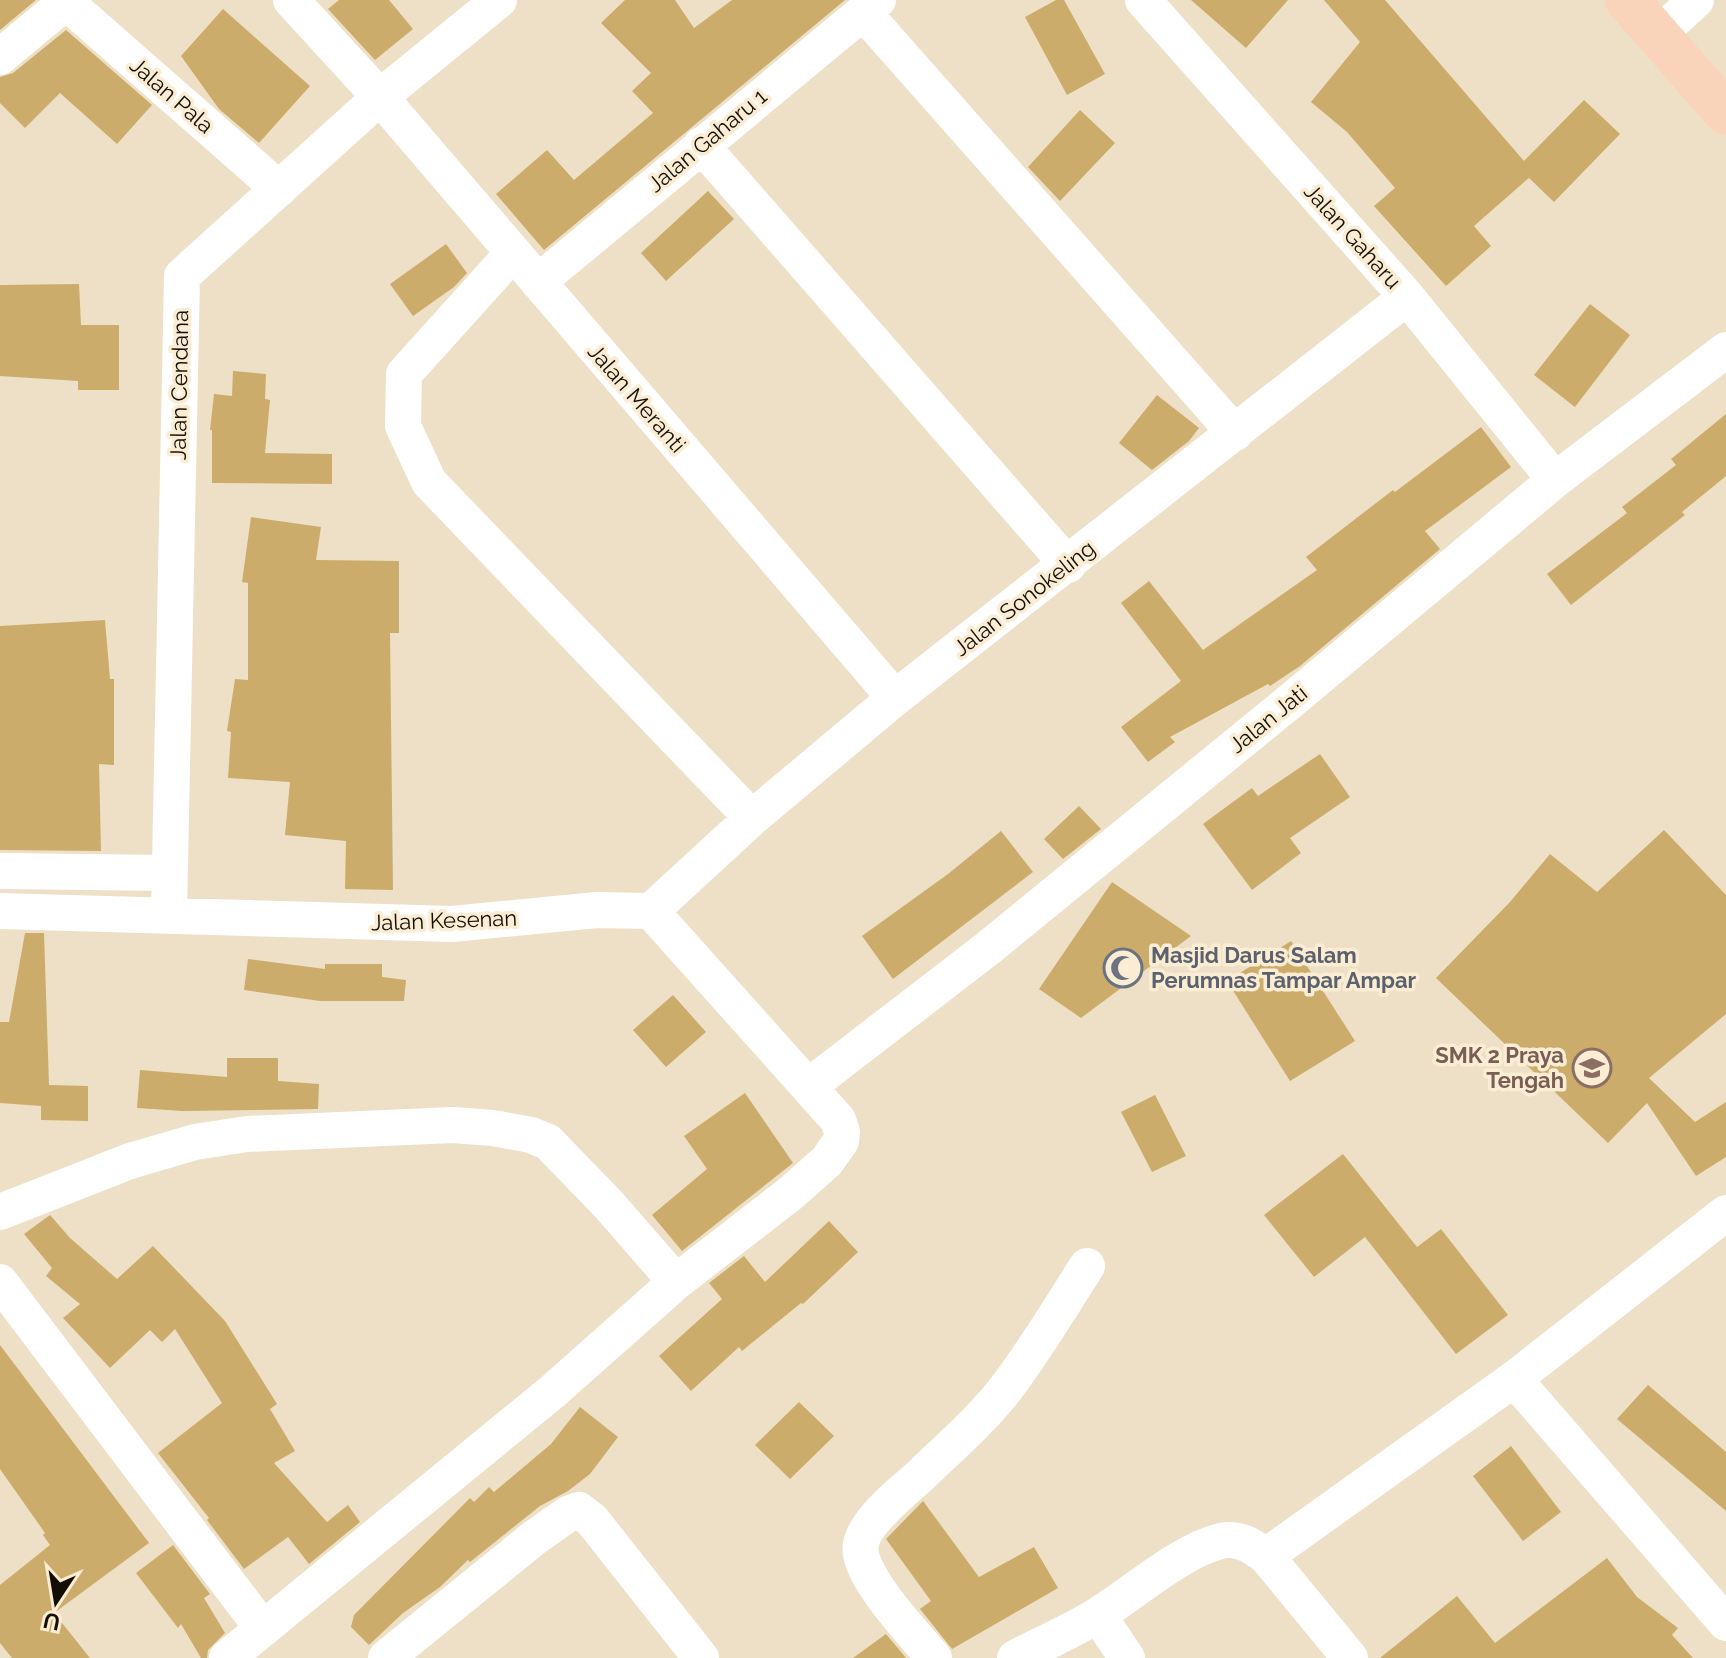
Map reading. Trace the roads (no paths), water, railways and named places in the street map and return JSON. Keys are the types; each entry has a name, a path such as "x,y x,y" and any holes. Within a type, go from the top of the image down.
{"main road":[{"path":"1627,0 1726,113"}],"street":[{"name":"Jalan Meranti","path":"291,0 380,97 895,698"},
{"name":"Jalan Cendana","path":"169,914 182,276 380,97 499,0"},
{"name":"Jalan Gaharu","path":"1143,0 1407,297 1555,480"},
{"path":"1658,35 1696,0"},
{"name":"Jalan Pala","path":"0,57 66,2 279,189"},
{"path":"871,6 1235,433"},
{"name":"Jalan Gaharu 1","path":"538,282 871,6"},
{"path":"701,145 1068,565"},
{"path":"513,253 404,374 403,426 429,482 752,818"},
{"name":"Jalan Sonokeling","path":"651,911 752,818 895,698 1407,297"},
{"name":"Jalan Jati","path":"809,1086 987,949 1555,480 1726,350"},
{"path":"0,871 168,873"},
{"name":"Jalan Kesenan","path":"0,911 452,924 597,910 651,911"},
{"path":"227,1658 552,1392 676,1282 738,1236 827,1161 841,1141 841,1127 809,1086 651,911"},
{"path":"0,1212 130,1161 195,1142 247,1134 453,1125 493,1128 531,1135 548,1142 609,1205 676,1282"},
{"path":"1266,1556 1514,1379 1726,1213"},
{"path":"934,1658 887,1602 861,1555 862,1538 874,1520 1009,1385 1087,1266"},
{"path":"0,1282 263,1629"},
{"path":"1514,1379 1726,1623"},
{"path":"386,1658 534,1538 568,1514 579,1510 592,1520 700,1657"},
{"path":"1015,1658 1098,1615 1133,1589 1201,1549 1221,1541 1241,1541 1266,1556 1350,1658"},
{"path":"1098,1615 1127,1658"}],"place":[{"name":"Masjid Darus Salam Perumnas Tampar Ampar","path":"1123,968"},
{"name":"SMK 2 Praya Tengah","path":"1592,1068"}]}
